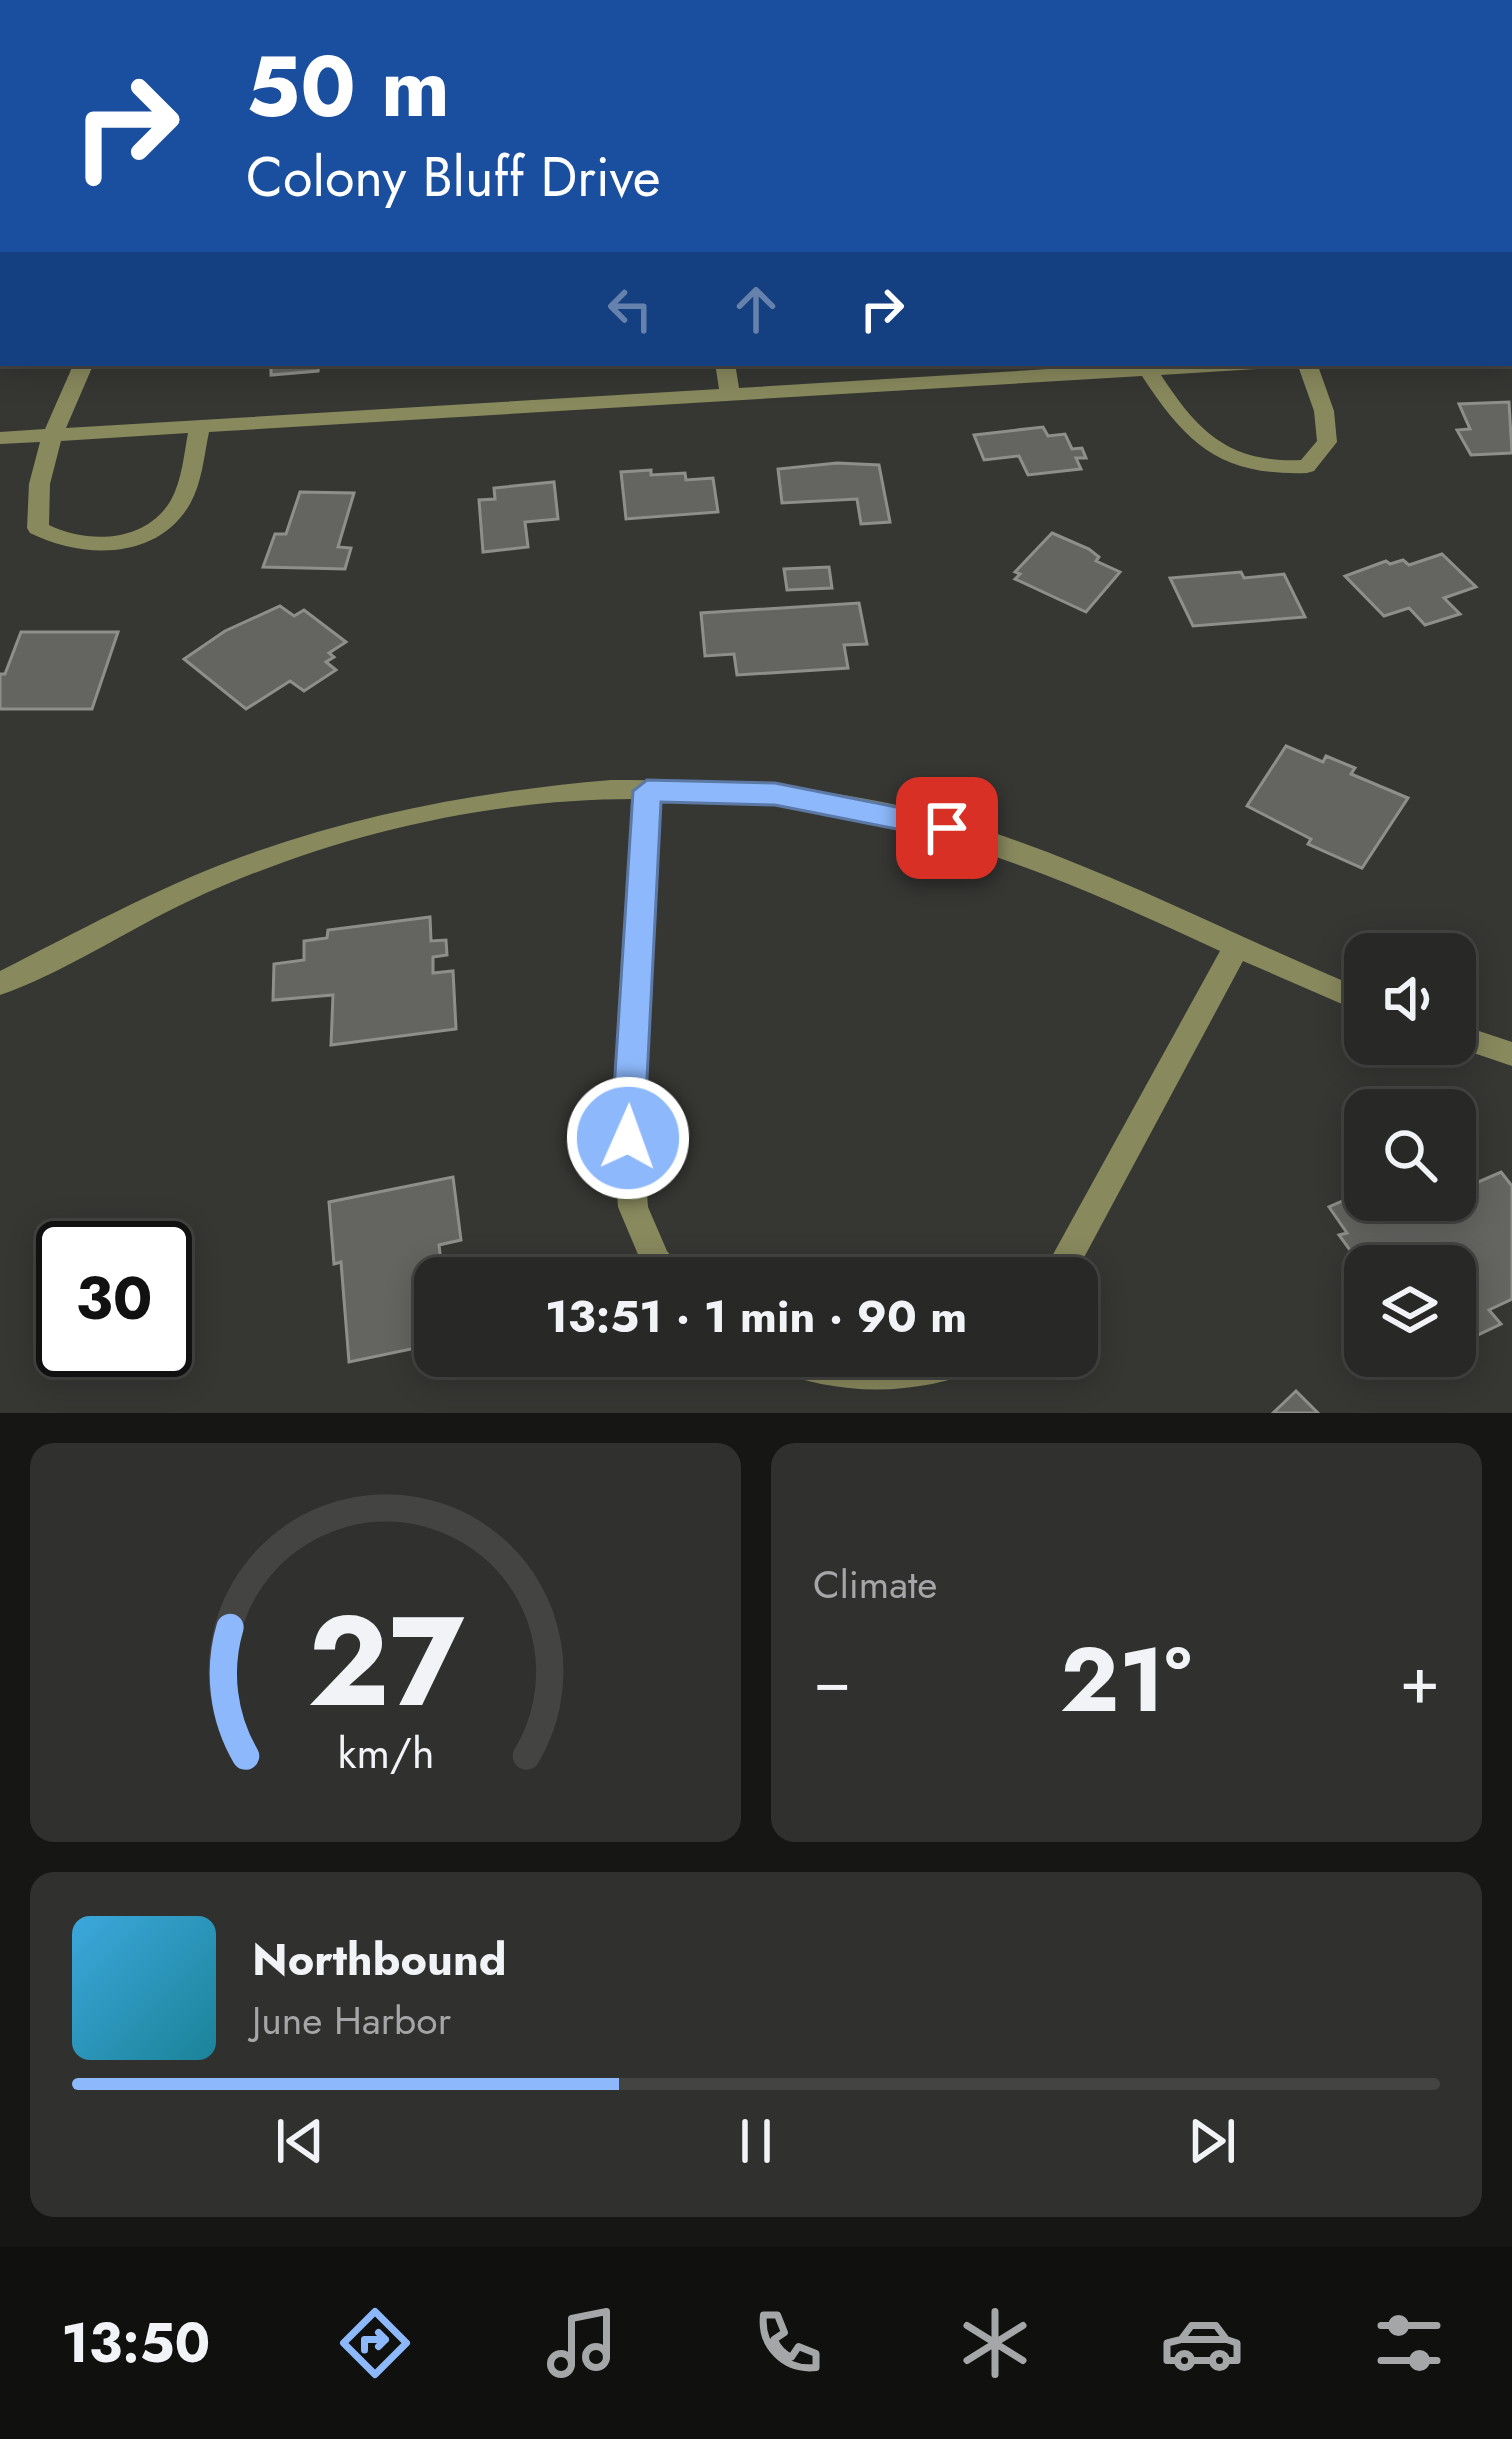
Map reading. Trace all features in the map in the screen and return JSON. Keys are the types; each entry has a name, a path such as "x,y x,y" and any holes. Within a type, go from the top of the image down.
{"street":[{"path":"83,366 50,435 36,503 38,528 66,545 102,547 145,535 179,506 200,426"},
{"path":"725,366 730,394"},
{"path":"0,438 1202,366"},
{"path":"1148,369 1196,435 1230,460 1270,470 1307,466 1327,442 1324,411 1308,366"},
{"path":"647,791 628,1138 633,1207 654,1257"},
{"path":"0,984 222,875 377,822 541,793 647,791 775,794 947,828 1139,898 1344,992"},
{"path":"1067,1257 1238,944"},
{"path":"1476,1042 1512,1054"}],"building":[{"path":"271,366 319,366 318,371 271,375"},
{"path":"1509,402 1512,453 1471,455 1457,430 1470,429 1459,404"},
{"path":"1043,427 1048,436 1065,434 1072,449 1082,448 1086,458 1076,458 1081,469 1028,475 1019,456 984,460 974,435"},
{"path":"837,463 879,465 890,522 861,524 857,499 782,503 778,469"},
{"path":"651,470 651,475 685,473 686,480 713,478 718,512 626,519 621,472"},
{"path":"554,482 558,519 525,522 528,547 483,552 479,500 495,499 494,488"},
{"path":"300,492 354,493 338,547 351,548 345,569 263,567 275,534 286,534"},
{"path":"1052,533 1089,549 1099,557 1096,561 1120,572 1086,612 1015,579 1020,574 1015,572"},
{"path":"1442,554 1476,587 1444,598 1460,614 1425,625 1409,608 1384,616 1345,576 1386,561 1403,560 1409,565"},
{"path":"829,567 832,588 787,590 784,569"},
{"path":"1241,572 1244,578 1284,574 1305,617 1193,626 1170,578"},
{"path":"859,603 867,644 844,645 848,668 737,675 734,654 705,656 701,613"},
{"path":"280,606 294,616 304,610 346,642 329,653 334,657 326,662 336,670 304,691 290,681 246,709 184,659 225,631"},
{"path":"21,632 118,632 92,709 0,709 0,674 5,674"},
{"path":"1286,746 1323,762 1326,756 1355,768 1351,774 1408,798 1362,868 1308,844 1311,839 1247,806"},
{"path":"430,917 431,941 446,940 447,955 433,957 433,973 453,971 456,1029 331,1045 333,995 273,1000 274,964 304,960 304,941 327,938 328,930"},
{"path":"1501,1172 1512,1186 1512,1299 1489,1310 1501,1324 1476,1336 1476,1245 1346,1245 1339,1235 1347,1233 1329,1207 1344,1200 1344,1221 1476,1221 1476,1183"},
{"path":"453,1177 461,1240 439,1245 440,1257 414,1257 414,1348 349,1362 341,1262 334,1264 329,1202"},
{"path":"1296,1391 1318,1413 1273,1413"}],"route":[{"path":"628,1138 647,791 775,794 947,828"}]}
